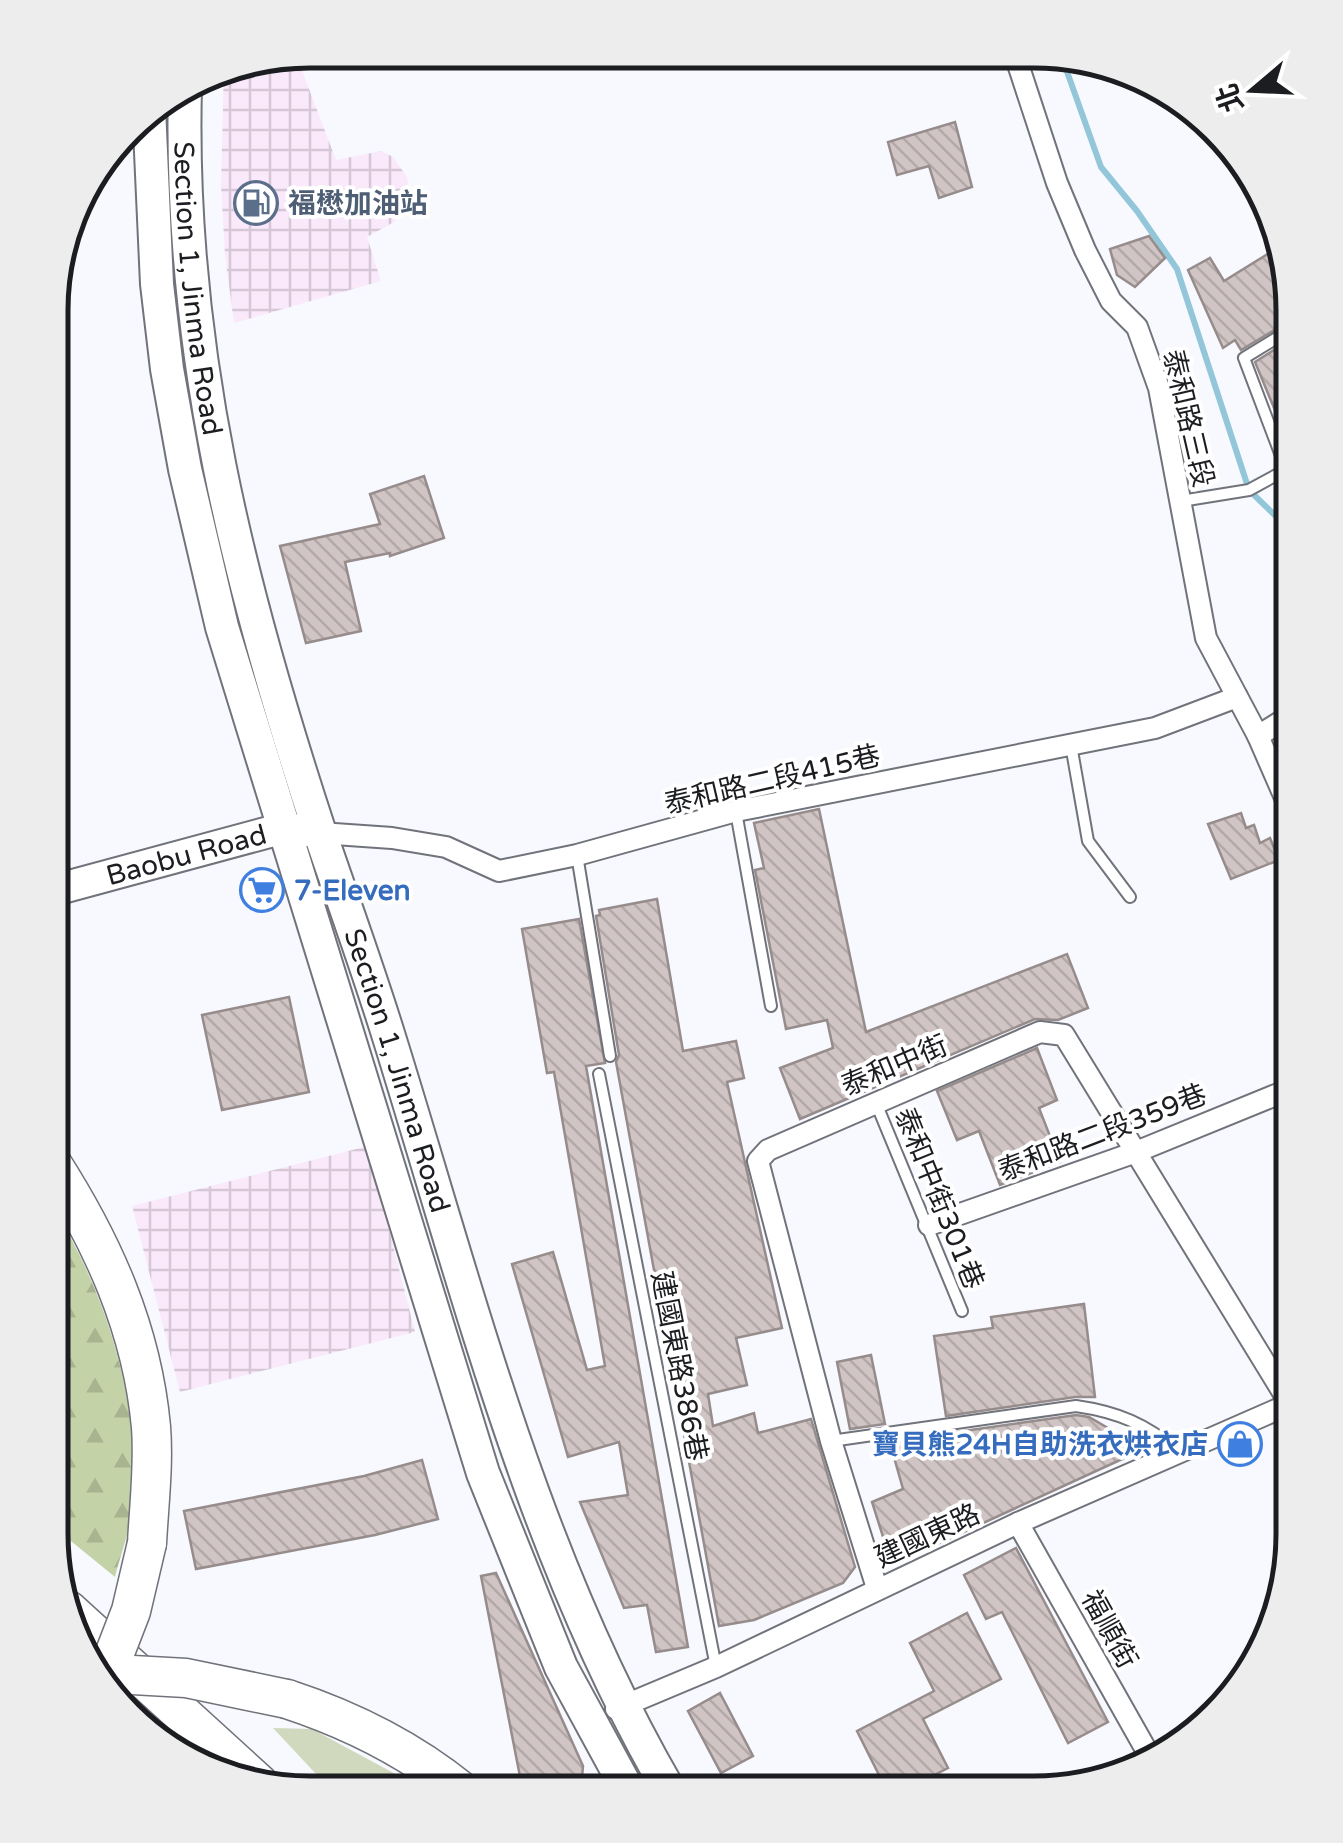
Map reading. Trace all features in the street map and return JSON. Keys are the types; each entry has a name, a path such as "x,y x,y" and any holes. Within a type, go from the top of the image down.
{"highway":[{"path":"68,1188 117,1280 138,1354 150,1426 147,1543 131,1610 109,1668"},
{"path":"86,1626 236,1763"},
{"path":"112,1674 186,1678 305,1705 372,1732 439,1776"}],"main road":[{"name":"Section 1, Jinma Road","path":"185,102 188,261 198,349 216,460 248,592 503,1411 582,1619 661,1776"},
{"name":"Section 1, Jinma Road","path":"150,127 157,284 167,369 185,469 222,628 482,1474 561,1667 619,1776"}],"street":[{"name":"泰和路三段","path":"1019,68 1057,183 1085,250 1111,301 1136,326 1159,388 1206,638 1276,776"},
{"name":"泰和路二段415巷","path":"320,833 446,847 499,871 577,855 736,810 1154,728 1236,697"},
{"path":"1258,736 1276,725"},
{"name":"Baobu Road","path":"68,886 284,828 320,833"},
{"name":"泰和中街","path":"877,1588 830,1441 758,1160 768,1150 1040,1032 1064,1036 1275,1378"},
{"name":"泰和路二段359巷","path":"929,1226 1136,1152 1275,1095"},
{"name":"建國東路","path":"590,1726 623,1704 716,1667 1018,1523 1275,1412"},
{"name":"福順街","path":"1018,1523 1145,1748"}],"lane":[{"path":"1276,338 1244,358 1276,434"},
{"path":"1180,501 1249,490 1276,476"},
{"path":"1071,744 1088,841 1130,897"},
{"path":"736,810 771,1006"},
{"path":"577,855 610,1056"},
{"name":"建國東路386巷","path":"600,1074 716,1667"},
{"name":"泰和中街301巷","path":"876,1103 962,1311"},
{"path":"830,1441 1076,1406 1100,1409 1149,1427 1179,1452"}],"shaded area":[{"path":"301,68 336,160 381,151 393,157 407,177 411,202 394,222 367,237 381,281 234,323 221,185 224,84 262,72"},
{"path":"368,1146 415,1332 180,1392 132,1206"}],"green space":[{"path":"68,1234 105,1317 127,1400 133,1484 129,1525 115,1577 68,1539"},
{"path":"273,1728 312,1729 399,1776 318,1776"}],"building":[{"path":"955,122 972,187 939,198 929,166 897,175 888,142"},
{"path":"1149,236 1165,258 1135,287 1117,275 1110,249"},
{"path":"1269,253 1276,329 1241,350 1235,340 1223,348 1188,270 1210,258 1224,281"},
{"path":"1276,349 1276,413 1255,362"},
{"path":"424,476 444,538 390,556 345,562 361,631 306,643 280,546 380,524 370,494"},
{"path":"819,809 866,1032 1067,954 1088,1008 1058,1020 1035,1019 800,1119 780,1068 833,1048 827,1020 786,1029 755,870 764,868 754,823"},
{"path":"1241,813 1246,828 1254,825 1260,843 1270,838 1276,861 1231,879 1208,824"},
{"path":"657,899 683,1051 736,1041 744,1078 727,1082 782,1328 736,1338 747,1385 708,1394 713,1426 754,1413 758,1433 811,1419 855,1567 843,1583 754,1620 719,1626 616,1062 619,1055 596,916 600,915 599,910"},
{"path":"579,919 605,1063 586,1066 688,1647 656,1652 647,1605 624,1608 580,1502 628,1495 619,1442 568,1457 512,1264 553,1252 587,1370 605,1366 554,1072 547,1073 522,929"},
{"path":"289,997 309,1092 222,1110 202,1015"},
{"path":"1037,1048 1057,1100 1039,1108 1060,1162 1000,1185 979,1131 957,1140 937,1091"},
{"path":"1084,1304 1095,1397 946,1416 934,1336 993,1328 991,1317"},
{"path":"871,1355 885,1424 850,1429 837,1362"},
{"path":"1076,1415 1089,1417 1144,1449 892,1565 872,1502 903,1489 890,1443"},
{"path":"422,1460 438,1519 196,1569 184,1511 364,1476"},
{"path":"1016,1548 1108,1722 1068,1743 1002,1612 986,1619 964,1575"},
{"path":"496,1573 583,1766 582,1776 520,1776 481,1576"},
{"path":"967,1613 1001,1679 923,1719 948,1768 932,1776 880,1776 857,1731 934,1691 910,1643"},
{"path":"720,1693 753,1756 721,1773 688,1711"}],"waterway":[{"path":"1066,70 1101,167 1177,269 1249,490 1276,516"}],"place":[{"name":"福懋加油站","path":"256,203"},
{"name":"7-Eleven","path":"262,890"},
{"name":"寶貝熊24H自助洗衣烘衣店","path":"1240,1444"}]}
